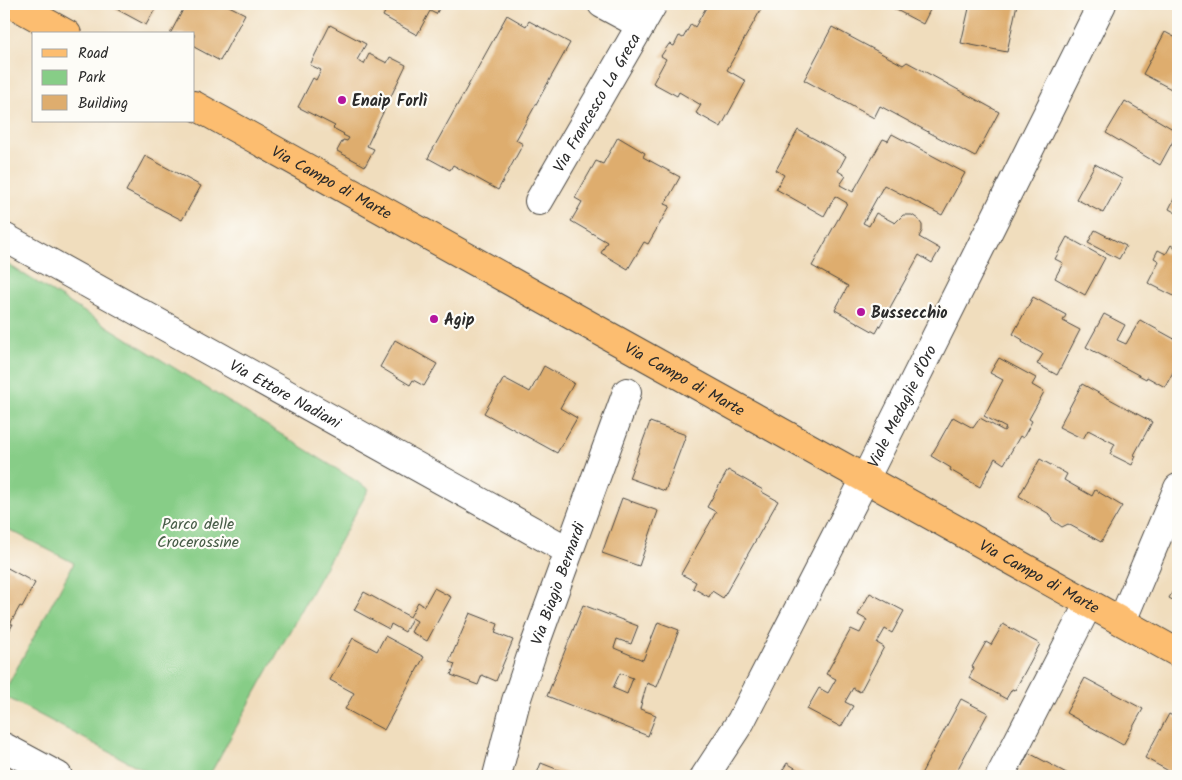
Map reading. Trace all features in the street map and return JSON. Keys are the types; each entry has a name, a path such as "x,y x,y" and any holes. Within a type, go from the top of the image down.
{"main road":[{"path":"13,4 63,32"},
{"name":"Via Campo di Marte","path":"195,105 1178,652"}],"street":[{"path":"602,4 647,14"},
{"name":"Viale Medaglie d'Oro","path":"705,776 741,721 865,479 1102,4"},
{"name":"Via Francesco La Greca","path":"540,201 647,14"},
{"name":"Via Ettore Nadiani","path":"4,237 569,551"},
{"name":"Via Biagio Bernardi","path":"496,776 516,701 627,392"},
{"path":"1122,621 1178,488"},
{"path":"1000,776 1089,603"},
{"path":"4,746 58,776"}],"green space":[{"name":"Parco delle Crocerossine","path":"4,262 369,489 209,776 155,776 4,696 4,692 74,563 4,527"}],"building":[{"path":"107,4 158,4 146,25"},
{"path":"186,4 225,4 245,14 220,61 195,48 195,32 171,32"},
{"path":"389,4 442,4 436,14 430,11 417,35 383,16"},
{"path":"708,4 764,4 727,70 746,81 721,127 696,113 701,105 679,92 677,96 653,83 666,59 661,56 669,44 674,46 679,36 683,38 691,24 695,27"},
{"path":"885,4 933,4 923,24"},
{"path":"970,4 1017,4 1007,52 961,43"},
{"path":"507,15 526,26 529,21 570,43 516,140 523,144 498,190 453,165 450,170 428,158"},
{"path":"330,25 366,44 357,60 364,64 369,54 387,63 390,57 406,65 367,146 374,149 365,166 337,151 343,140 347,141 349,138 333,128 335,126 298,107 313,78 316,80 321,70 310,65"},
{"path":"832,27 903,65 907,62 999,112 975,157 880,106 874,118 804,80"},
{"path":"1165,32 1178,39 1178,97 1171,93 1173,90 1143,74"},
{"path":"1125,101 1178,132 1160,165 1106,133"},
{"path":"798,130 846,156 838,171 846,176 840,185 853,192 883,139 888,141 892,134 965,173 942,215 884,185 863,223 869,226 876,213 895,223 903,215 912,215 922,225 919,237 940,249 932,263 919,255 876,333 835,310 848,286 812,266 847,203 835,196 824,216 776,189 784,175 776,170"},
{"path":"618,137 645,153 643,157 680,177 665,204 670,206 648,244 644,242 628,269 601,253 607,242 571,221 582,202 575,198 596,161 603,164"},
{"path":"145,156 201,186 182,220 126,191"},
{"path":"1095,164 1122,179 1103,213 1076,199"},
{"path":"1178,191 1178,214 1169,209"},
{"path":"1095,230 1126,246 1119,259 1088,243"},
{"path":"1067,237 1105,258 1085,295 1055,278 1063,263 1055,259"},
{"path":"1171,245 1178,250 1178,298 1148,283 1159,261 1154,258 1158,250 1166,254"},
{"path":"1033,297 1066,315 1063,321 1080,330 1057,375 1037,364 1043,354 1022,342 1023,340 1013,334"},
{"path":"1104,314 1125,325 1117,340 1126,344 1140,320 1178,341 1178,363 1165,387 1086,347"},
{"path":"395,340 437,364 424,386 413,380 410,385 380,367"},
{"path":"999,358 1036,378 1032,385 1044,392 1029,419 1032,421 1023,438 1020,436 1004,464 995,458 980,487 950,470 951,468 931,456 953,417 973,428 980,418 1004,431 1006,428 984,416 1003,380 990,373"},
{"path":"544,366 574,383 560,408 577,418 557,453 484,413 504,378 530,392"},
{"path":"1082,384 1152,422 1134,455 1136,456 1132,465 1110,454 1115,444 1088,430 1083,439 1059,427"},
{"path":"650,422 686,435 665,491 629,478"},
{"path":"1040,459 1067,474 1064,480 1092,496 1095,490 1122,506 1101,542 1068,524 1062,527 1052,520 1051,515 1019,496"},
{"path":"728,470 778,501 723,598 712,591 709,597 693,588 696,582 681,574 716,512 707,507"},
{"path":"622,498 658,511 639,566 602,553"},
{"path":"4,566 35,583 10,624 13,624 4,640"},
{"path":"1178,582 1178,603 1169,598"},
{"path":"434,588 451,597 427,641 411,632 417,621 412,618 405,632 391,624 389,629 354,610 364,592 410,617 418,602 424,606"},
{"path":"870,593 904,611 892,633 885,629 877,643 884,647 860,692 853,688 845,702 853,706 841,727 807,709 819,688 828,693 836,679 826,674 851,629 860,633 867,620 858,615"},
{"path":"583,605 638,626 631,644 617,639 614,648 643,660 658,622 679,630 657,687 647,683 640,709 656,715 648,736 547,696","holes":["620,673 633,678 627,694 613,688"]},
{"path":"470,613 498,624 495,633 513,640 496,681 482,675 478,685 451,675 455,664 449,662"},
{"path":"1003,624 1040,644 1015,690 1012,689 1006,699 969,678 974,668 972,667 986,642 991,645"},
{"path":"385,636 424,657 384,730 345,709 354,693 330,680 353,638 377,651"},
{"path":"1085,678 1143,709 1123,745 1066,713"},
{"path":"961,699 988,713 954,776 920,776"},
{"path":"1169,714 1178,719 1178,776 1145,758"},
{"path":"1029,753 1072,776 1016,776"},
{"path":"541,763 574,776 536,776"},
{"path":"787,763 800,771 810,776 779,776"}],"place":[{"name":"Enaip Forlì","path":"342,100"},
{"name":"Bussecchio","path":"861,312"},
{"name":"Agip","path":"434,319"}]}
